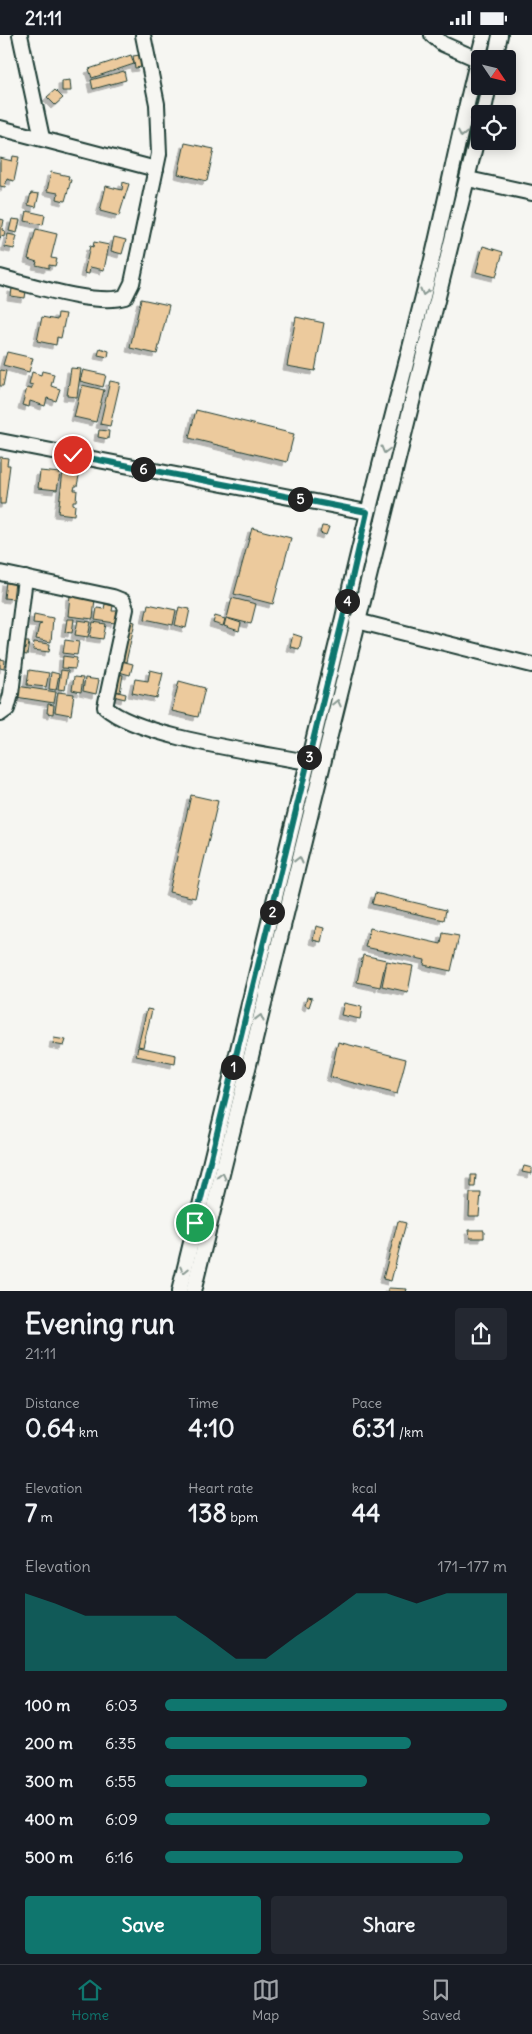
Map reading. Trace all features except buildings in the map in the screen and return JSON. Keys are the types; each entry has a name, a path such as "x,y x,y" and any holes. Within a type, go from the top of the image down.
{"street":[{"path":"20,35 42,138"},
{"path":"0,277 80,296 113,301 125,297 132,283 160,154 157,104 143,35"},
{"path":"432,35 443,44 471,56"},
{"path":"480,50 484,35"},
{"path":"497,50 500,35"},
{"path":"179,1291 367,512 431,265 471,86"},
{"path":"0,128 156,169"},
{"path":"193,1291 356,621 475,150"},
{"path":"468,179 532,193"},
{"path":"0,441 367,512"},
{"path":"0,573 123,601 126,609 105,707 112,714 132,724 308,762"},
{"path":"0,714 6,709 11,694 25,578"},
{"path":"356,621 532,665"}],"route":[{"path":"73,455 367,512 283,867 195,1223"}]}
